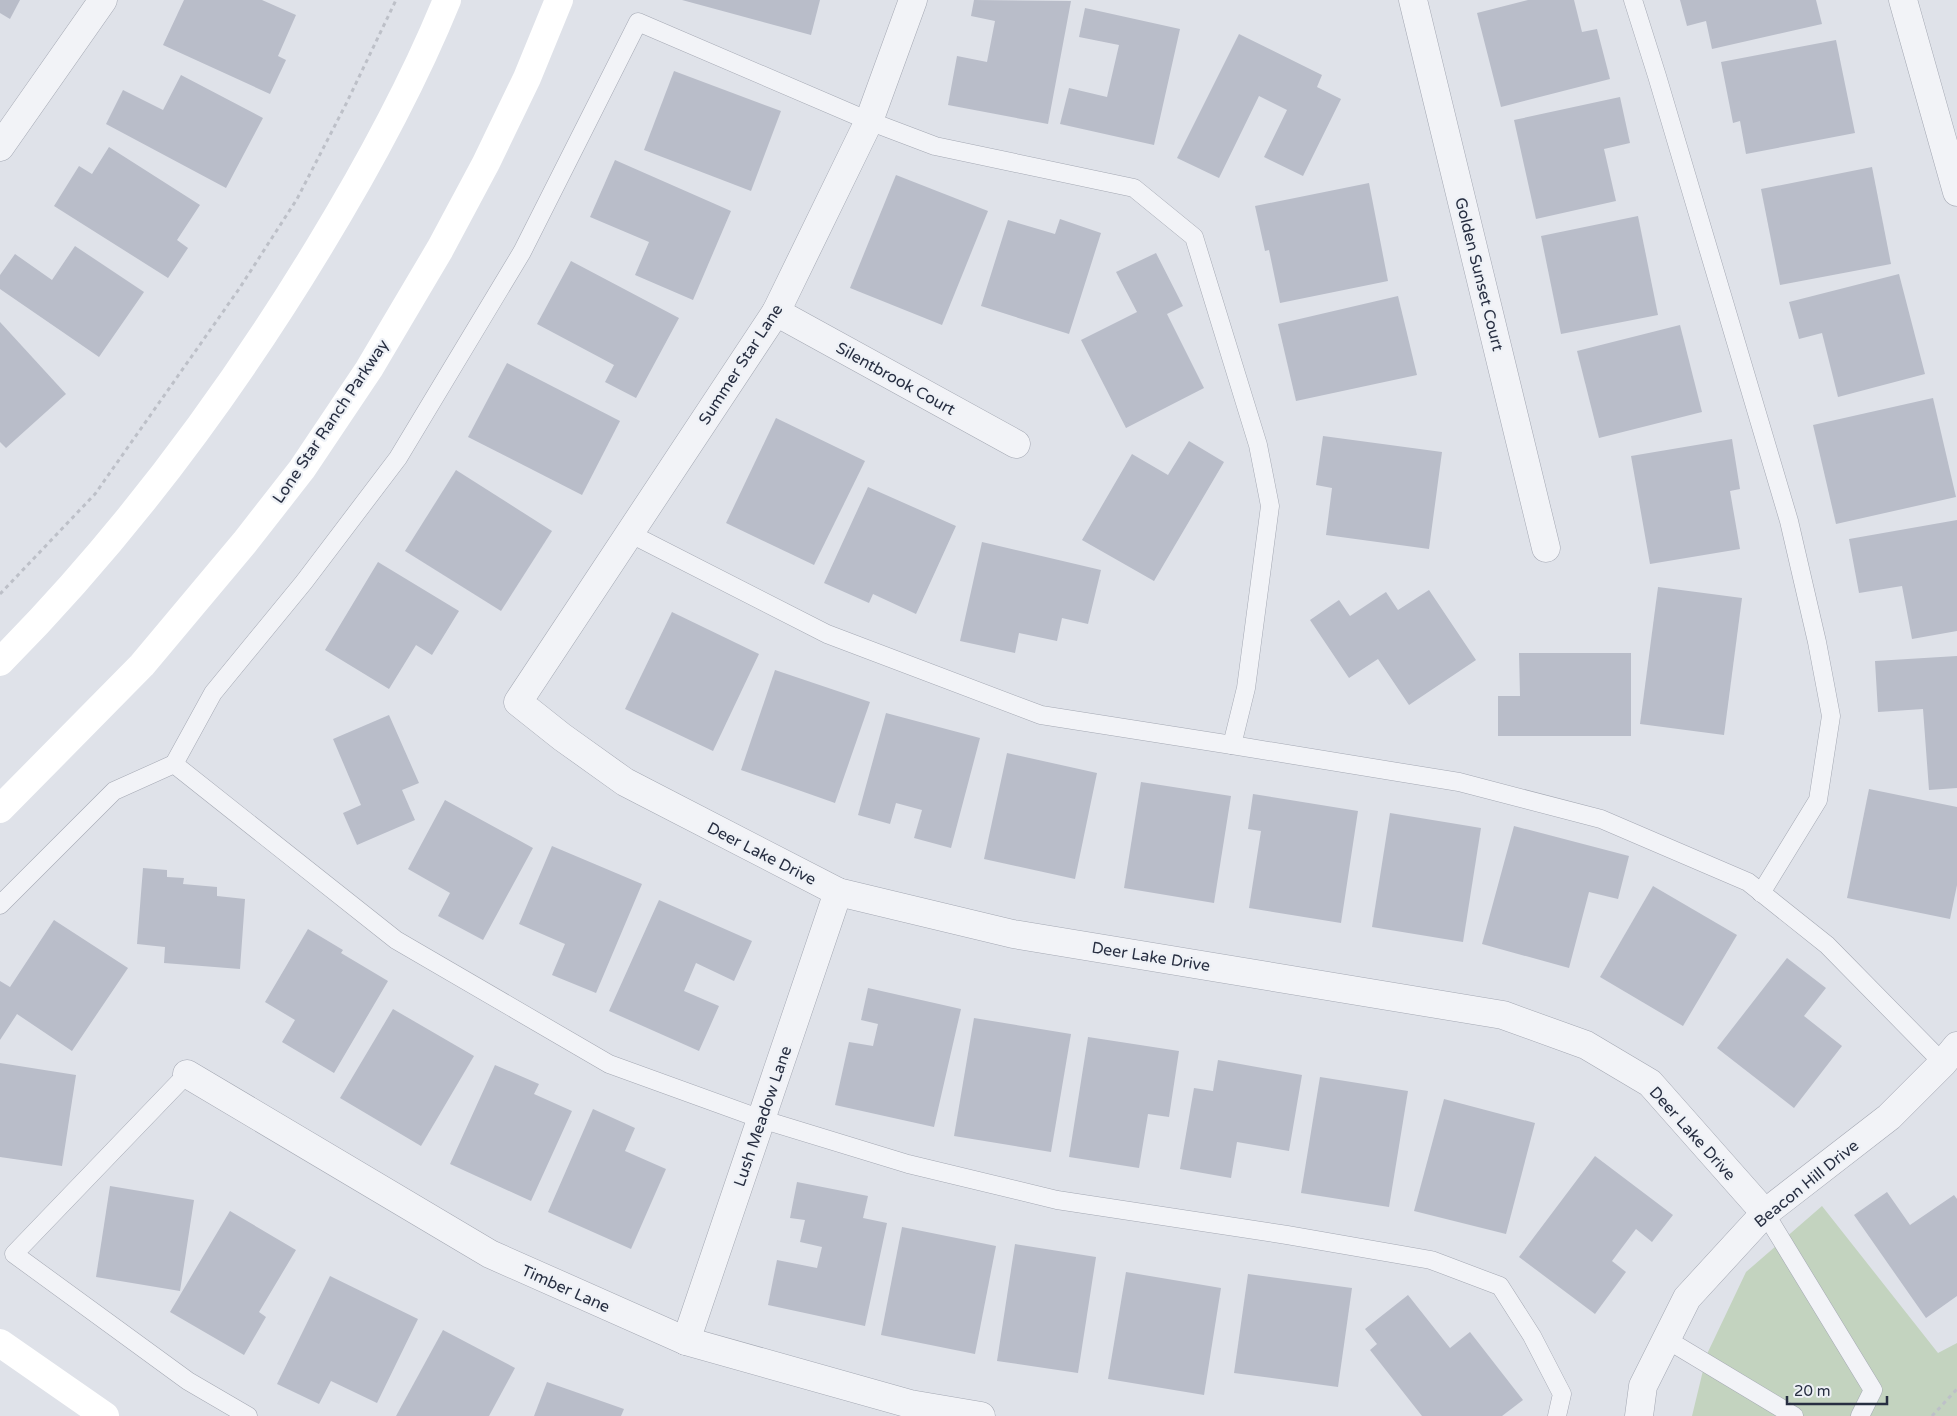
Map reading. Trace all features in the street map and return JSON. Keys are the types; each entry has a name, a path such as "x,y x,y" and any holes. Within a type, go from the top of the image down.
{"main road":[{"path":"0,662 40,622 96,560 202,425 260,341 356,186 401,102 447,0"},
{"name":"Lone Star Ranch Parkway","path":"0,809 142,665 245,542 302,469 368,369 440,249 486,163 527,78 559,0"},
{"path":"0,1344 105,1416"}],"street":[{"path":"0,147 103,0"},
{"name":"Summer Star Lane","path":"518,702 776,312 869,121 913,0"},
{"name":"Golden Sunset Court","path":"1413,0 1546,548"},
{"path":"1903,0 1957,192"},
{"name":"Silentbrook Court","path":"776,312 1016,444"},
{"name":"Deer Lake Drive","path":"518,702 562,737 625,782 838,892 1013,934 1503,1015 1586,1045 1650,1083 1765,1214"},
{"name":"Lush Meadow Lane","path":"686,1340 838,892"},
{"name":"Beacon Hill Drive","path":"1639,1416 1643,1386 1687,1298 1765,1214 1889,1117 1950,1055"},
{"name":"Timber Lane","path":"187,1074 490,1254 686,1340 910,1404 981,1416"}],"lane":[{"path":"1633,0 1658,76 1789,521 1817,642 1831,716 1818,800 1761,892"},
{"path":"0,905 114,791 174,764 213,693 304,582 398,458 522,252 638,22 869,121 935,146 1134,188 1194,237 1255,435 1270,506 1246,688 1232,745"},
{"path":"629,533 827,634 1041,715 1459,782 1601,819 1748,882 1827,945 1950,1055"},
{"path":"174,764 396,940 610,1064 761,1119 908,1164 1057,1200 1288,1235 1431,1260 1500,1286 1532,1336 1562,1394 1557,1416"},
{"path":"187,1074 7,1249 188,1381 248,1416"},
{"path":"1765,1214 1874,1390 1860,1416"},
{"path":"1666,1339 1794,1416"}],"path":[{"path":"0,594 95,494 239,290 297,199 346,104 396,0"},
{"path":"1932,1416 1957,1389"}],"green space":[{"path":"1822,1206 1938,1353 1957,1343 1957,1416 1692,1416 1707,1354 1746,1272"}],"building":[{"path":"0,0 20,0 10,19 0,13"},
{"path":"184,0 262,0 296,15 278,56 286,60 270,94 163,45"},
{"path":"682,0 820,0 811,35"},
{"path":"974,0 1071,1 1048,124 948,105 957,56 987,62 995,21 971,16"},
{"path":"1528,0 1574,0 1582,32 1597,29 1610,79 1501,107 1477,13"},
{"path":"1680,0 1816,0 1822,24 1712,49 1706,21 1687,26"},
{"path":"1085,8 1180,29 1154,145 1060,124 1069,88 1107,97 1119,45 1079,37"},
{"path":"1239,34 1322,75 1317,87 1341,99 1303,176 1264,157 1287,110 1259,96 1219,178 1177,158"},
{"path":"1836,40 1855,133 1746,154 1740,121 1733,123 1721,62"},
{"path":"674,71 781,111 751,191 644,150"},
{"path":"181,75 263,118 226,188 106,124 123,90 163,110"},
{"path":"1620,97 1630,143 1604,149 1616,201 1536,219 1514,120"},
{"path":"109,147 200,205 177,240 188,248 168,278 54,206 79,166 92,174"},
{"path":"615,160 731,211 693,300 635,275 649,242 590,217"},
{"path":"1872,167 1891,264 1780,285 1761,189"},
{"path":"896,175 988,211 942,325 850,288"},
{"path":"1369,183 1388,281 1280,303 1269,250 1265,251 1255,206"},
{"path":"1638,216 1658,315 1561,334 1541,236"},
{"path":"1060,219 1101,233 1069,334 981,306 1008,220 1055,234"},
{"path":"75,246 144,292 99,357 0,289 0,275 15,254 52,280"},
{"path":"1156,253 1183,306 1167,314 1204,388 1126,428 1081,340 1137,312 1116,272"},
{"path":"571,261 679,318 636,398 605,382 614,365 537,324"},
{"path":"1899,274 1925,374 1838,397 1822,333 1799,339 1789,302"},
{"path":"1398,296 1417,375 1296,401 1278,324"},
{"path":"0,322 66,394 6,448 0,442"},
{"path":"1680,325 1702,412 1599,438 1577,351"},
{"path":"507,363 620,421 582,495 468,437"},
{"path":"1933,398 1956,497 1836,524 1813,425"},
{"path":"776,418 865,461 814,565 726,523"},
{"path":"1323,436 1442,452 1429,549 1326,535 1332,488 1316,485"},
{"path":"1732,439 1740,489 1730,491 1740,549 1650,564 1631,456"},
{"path":"1189,441 1224,462 1154,581 1082,540 1132,454 1168,475"},
{"path":"456,470 552,531 501,611 405,551"},
{"path":"868,487 956,526 916,614 873,594 869,603 824,583"},
{"path":"1957,520 1957,631 1912,639 1902,586 1859,593 1849,539"},
{"path":"982,542 1101,570 1088,624 1062,618 1057,641 1019,633 1015,653 960,641"},
{"path":"378,562 459,611 432,655 416,645 389,689 325,650"},
{"path":"1658,587 1742,598 1724,735 1640,724"},
{"path":"1429,590 1476,660 1409,705 1378,659 1349,678 1310,620 1339,600 1350,616 1386,592 1398,610"},
{"path":"672,612 759,654 713,751 625,709"},
{"path":"1519,653 1631,653 1631,736 1498,736 1498,696 1520,696"},
{"path":"1957,656 1957,788 1929,790 1923,709 1878,712 1875,661"},
{"path":"775,670 870,702 835,803 741,770"},
{"path":"886,713 980,738 951,848 914,838 922,810 896,803 890,824 858,815"},
{"path":"389,715 419,783 402,790 415,820 357,845 343,813 361,805 333,739"},
{"path":"1007,753 1097,773 1075,879 984,859"},
{"path":"1141,782 1231,796 1214,903 1124,888"},
{"path":"1869,789 1957,807 1957,885 1950,919 1847,898"},
{"path":"1253,794 1358,811 1341,923 1249,908 1261,831 1248,829"},
{"path":"445,800 533,848 483,940 438,916 450,893 408,869"},
{"path":"1390,813 1481,828 1463,942 1372,927"},
{"path":"1514,826 1629,856 1618,899 1589,892 1569,968 1482,944"},
{"path":"552,846 642,884 596,993 552,975 565,944 519,924"},
{"path":"143,868 167,870 167,877 184,878 183,884 217,887 217,896 245,899 240,969 164,963 165,947 137,944"},
{"path":"1653,886 1737,935 1683,1026 1600,977"},
{"path":"659,900 752,941 734,981 696,963 684,991 719,1006 699,1051 609,1011"},
{"path":"54,920 128,968 72,1051 17,1014 0,1040 0,981 10,987"},
{"path":"308,929 343,950 341,953 388,981 334,1073 282,1042 295,1020 265,1002"},
{"path":"1787,958 1826,988 1804,1016 1842,1046 1794,1108 1717,1048"},
{"path":"868,988 961,1009 934,1127 835,1105 849,1042 873,1046 878,1024 861,1020"},
{"path":"393,1009 474,1056 421,1146 340,1098"},
{"path":"974,1018 1071,1034 1051,1152 954,1136"},
{"path":"1088,1037 1179,1051 1169,1117 1148,1114 1139,1168 1069,1157"},
{"path":"1218,1060 1302,1075 1289,1151 1237,1142 1231,1178 1180,1169 1194,1088 1213,1091"},
{"path":"0,1063 76,1075 62,1166 0,1157"},
{"path":"495,1065 539,1084 534,1094 572,1111 531,1201 450,1164"},
{"path":"1320,1077 1408,1091 1389,1207 1301,1193"},
{"path":"1444,1099 1535,1123 1506,1234 1414,1211"},
{"path":"593,1109 635,1128 625,1151 666,1169 631,1249 548,1212"},
{"path":"1595,1156 1673,1215 1652,1242 1636,1229 1612,1261 1626,1272 1595,1314 1519,1257"},
{"path":"797,1182 868,1196 863,1218 887,1223 865,1326 768,1305 777,1260 817,1268 822,1247 800,1242 805,1220 790,1218"},
{"path":"110,1186 194,1200 180,1291 96,1277"},
{"path":"1887,1192 1910,1225 1954,1195 1957,1199 1957,1296 1926,1318 1854,1215"},
{"path":"230,1211 296,1250 259,1312 266,1317 244,1355 170,1312"},
{"path":"902,1227 996,1246 975,1354 881,1335"},
{"path":"1015,1244 1096,1257 1078,1373 997,1361"},
{"path":"1126,1272 1221,1288 1204,1395 1108,1379"},
{"path":"1248,1274 1352,1288 1338,1387 1234,1373"},
{"path":"330,1276 418,1319 377,1403 331,1381 319,1404 277,1384"},
{"path":"1408,1295 1450,1348 1470,1332 1523,1400 1502,1416 1422,1416 1370,1350 1377,1344 1365,1329"},
{"path":"443,1330 515,1368 489,1416 396,1416"},
{"path":"547,1382 624,1409 621,1416 534,1416"}]}
